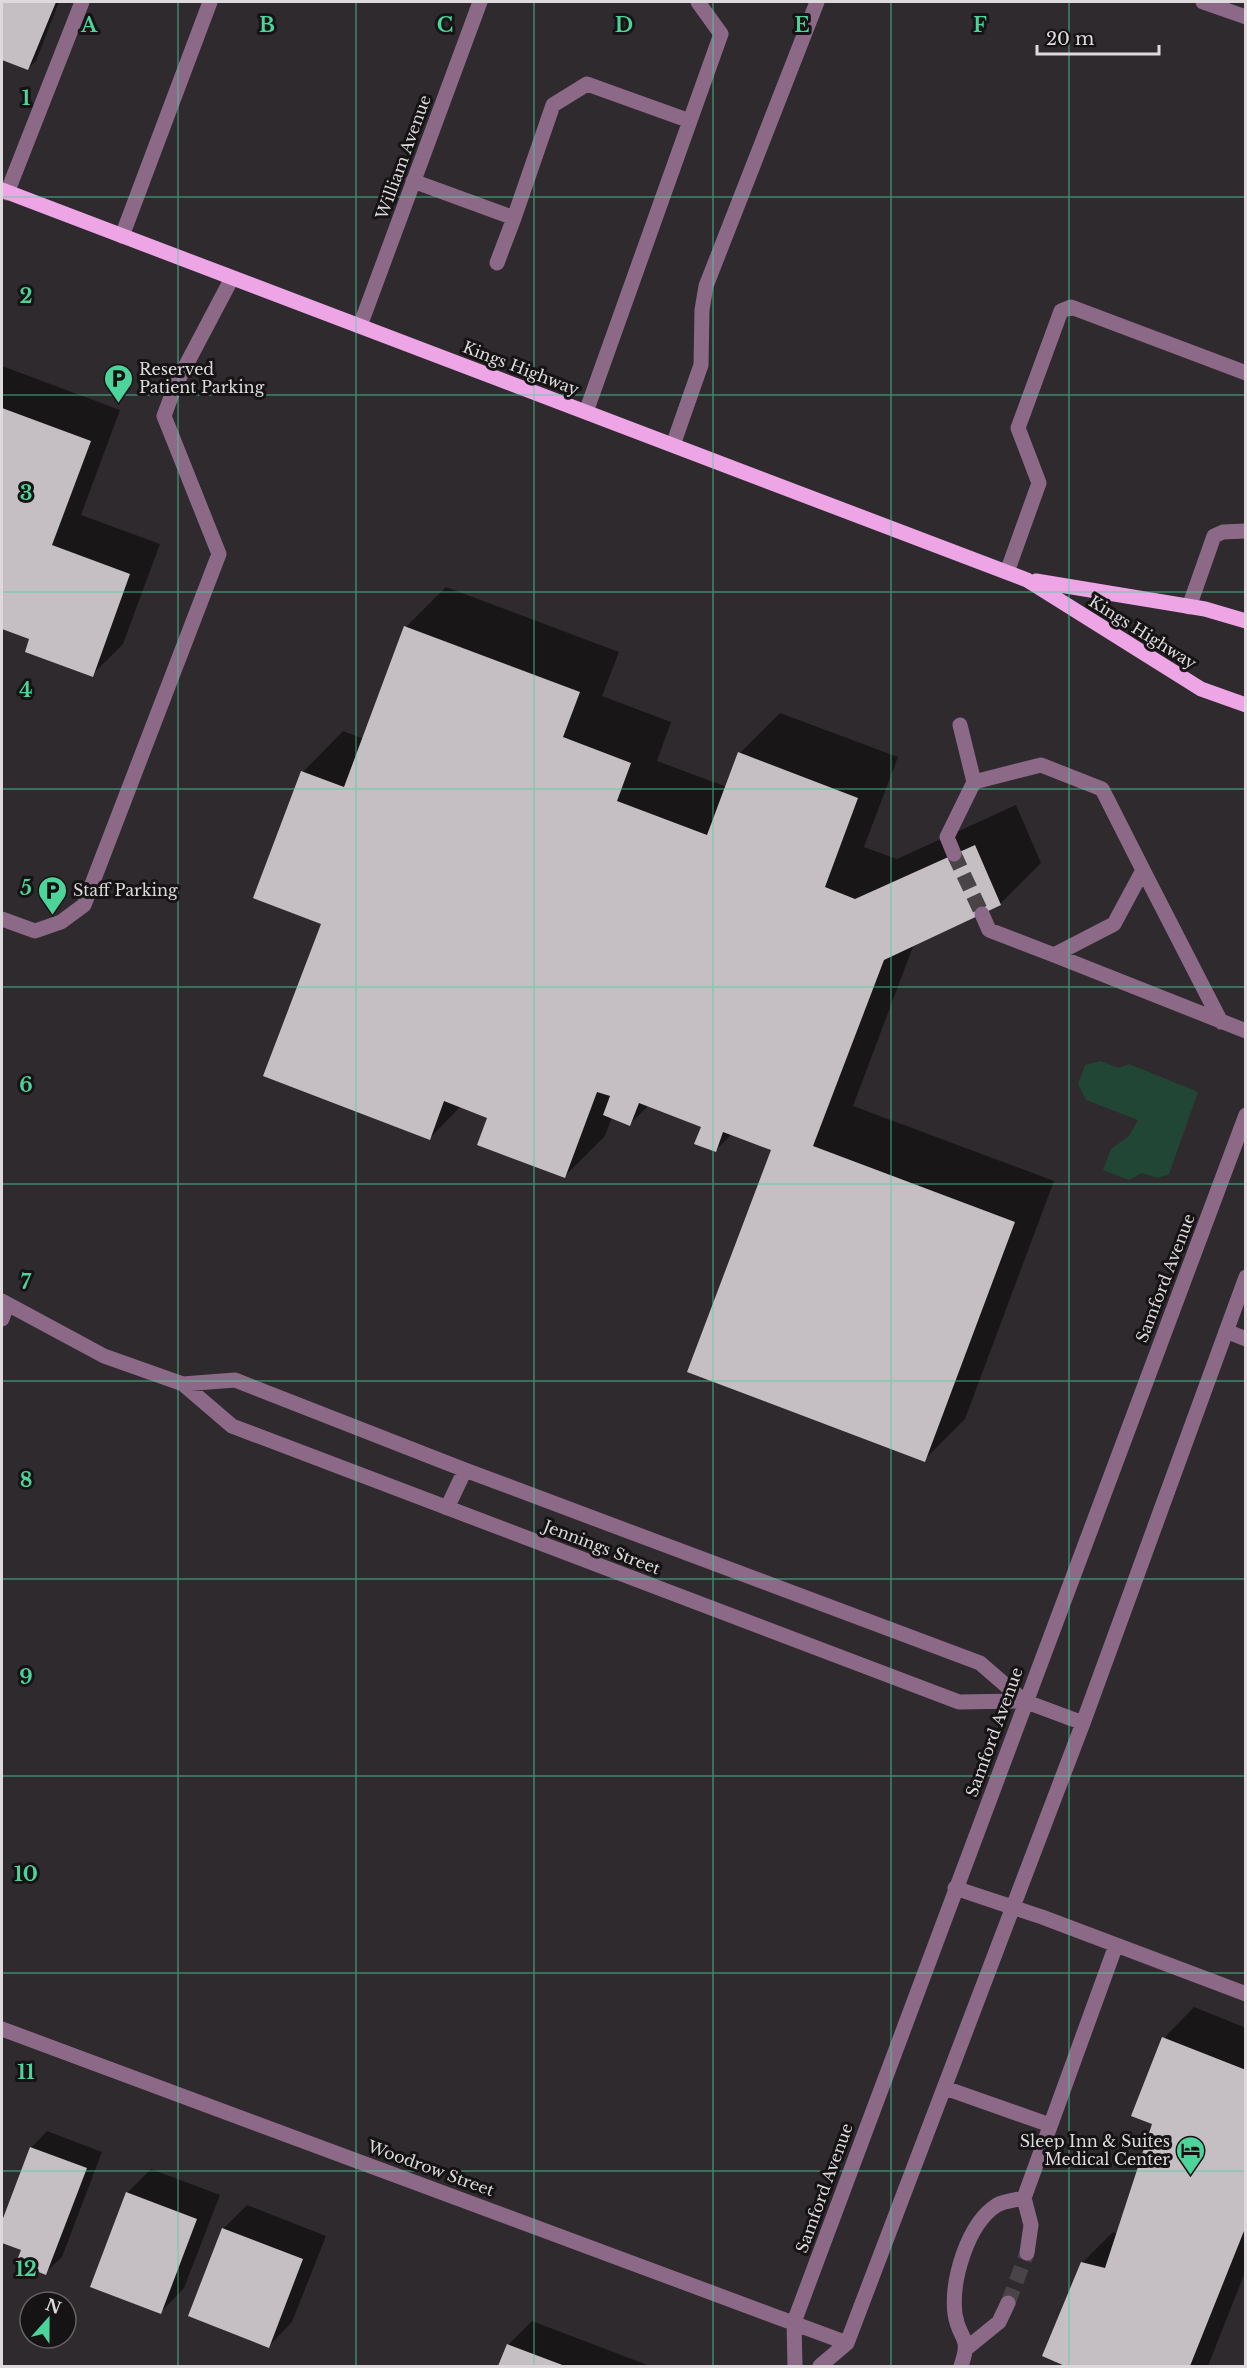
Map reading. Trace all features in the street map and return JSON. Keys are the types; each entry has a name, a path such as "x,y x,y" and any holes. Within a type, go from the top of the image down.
{"main road":[{"name":"Kings Highway","path":"4,192 1027,580 1201,689 1245,705"},
{"name":"Kings Highway","path":"1027,580 1190,607 1245,621"}],"street":[{"path":"4,192 82,2"},
{"path":"122,236 210,2"},
{"name":"William Avenue","path":"360,326 480,2"},
{"path":"586,412 721,34 698,2"},
{"path":"673,445 700,365 702,310 706,286 817,2"},
{"path":"1203,2 1245,17"},
{"path":"496,263 553,105 586,84 690,121"},
{"path":"413,181 514,218"},
{"path":"2,919 35,931 61,922 84,905 219,554 164,416 175,386 232,278"},
{"path":"1007,572 1039,483 1018,428 1060,311 1071,307 1245,373"},
{"path":"1190,607 1214,536 1223,531 1245,531"},
{"path":"954,854 947,837 974,782 960,725"},
{"path":"974,782 1041,765 1102,789 1221,1022"},
{"path":"1054,956 1114,924 1143,870"},
{"path":"982,914 989,930 1245,1030"},
{"name":"Samford Avenue","path":"795,2367 794,2322 1024,1701 1245,1115"},
{"path":"820,2367 847,2343 1083,1723 1245,1277"},
{"name":"Jennings Street","path":"3,1309 104,1356 183,1384 232,1426 959,1702 1024,1701"},
{"path":"1226,1331 1245,1339"},
{"name":"Jennings Street","path":"183,1384 235,1380 465,1470 980,1663 1024,1701 1083,1723"},
{"path":"447,1508 465,1470"},
{"path":"955,1888 1014,1907 1245,1994"},
{"path":"1027,2253 1031,2225 1024,2198 1116,1946"},
{"name":"Woodrow Street","path":"2,2029 847,2343"},
{"path":"945,2088 1050,2125"},
{"path":"967,2348 955,2315 956,2277 974,2230 997,2205 1024,2198"},
{"path":"961,2367 967,2348 999,2322 1008,2303"}],"green space":[{"path":"1100,1061 1119,1068 1129,1064 1198,1092 1169,1174 1158,1178 1142,1173 1129,1180 1103,1170 1111,1149 1129,1136 1138,1120 1086,1100 1078,1084 1085,1065"}],"building":[{"path":"2,2 56,2 28,70 2,60"},
{"path":"2,408 91,441 52,545 130,574 93,677 25,652 29,639 2,629"},
{"path":"404,626 580,692 563,737 631,763 617,801 707,835 738,752 858,798 825,887 855,899 975,845 1001,905 884,960 813,1146 1015,1222 925,1462 687,1372 771,1150 723,1132 716,1152 694,1144 701,1127 639,1103 630,1126 603,1115 610,1096 597,1092 565,1178 477,1145 487,1118 444,1101 430,1140 263,1076 321,924 253,898 301,771 344,787"},
{"name":"Sleep Inn & Suites Medical Center","path":"1162,2037 1246,2070 1246,2226 1190,2366 1065,2366 1042,2356 1081,2262 1105,2268 1152,2124 1131,2116"},
{"path":"30,2147 87,2168 46,2275 16,2263 21,2250 2,2243 2,2221"},
{"path":"126,2192 197,2219 161,2314 90,2287"},
{"path":"222,2228 303,2259 269,2348 188,2316"},
{"path":"507,2344 565,2366 498,2366"}],"tunnel":[{"path":"954,854 982,914"},
{"path":"1008,2303 1027,2253"}],"place":[{"name":"Reserved Patient Parking","path":"118,404"},
{"name":"Staff Parking","path":"52,916"},
{"name":"Sleep Inn & Suites Medical Center","path":"1191,2176"}]}
